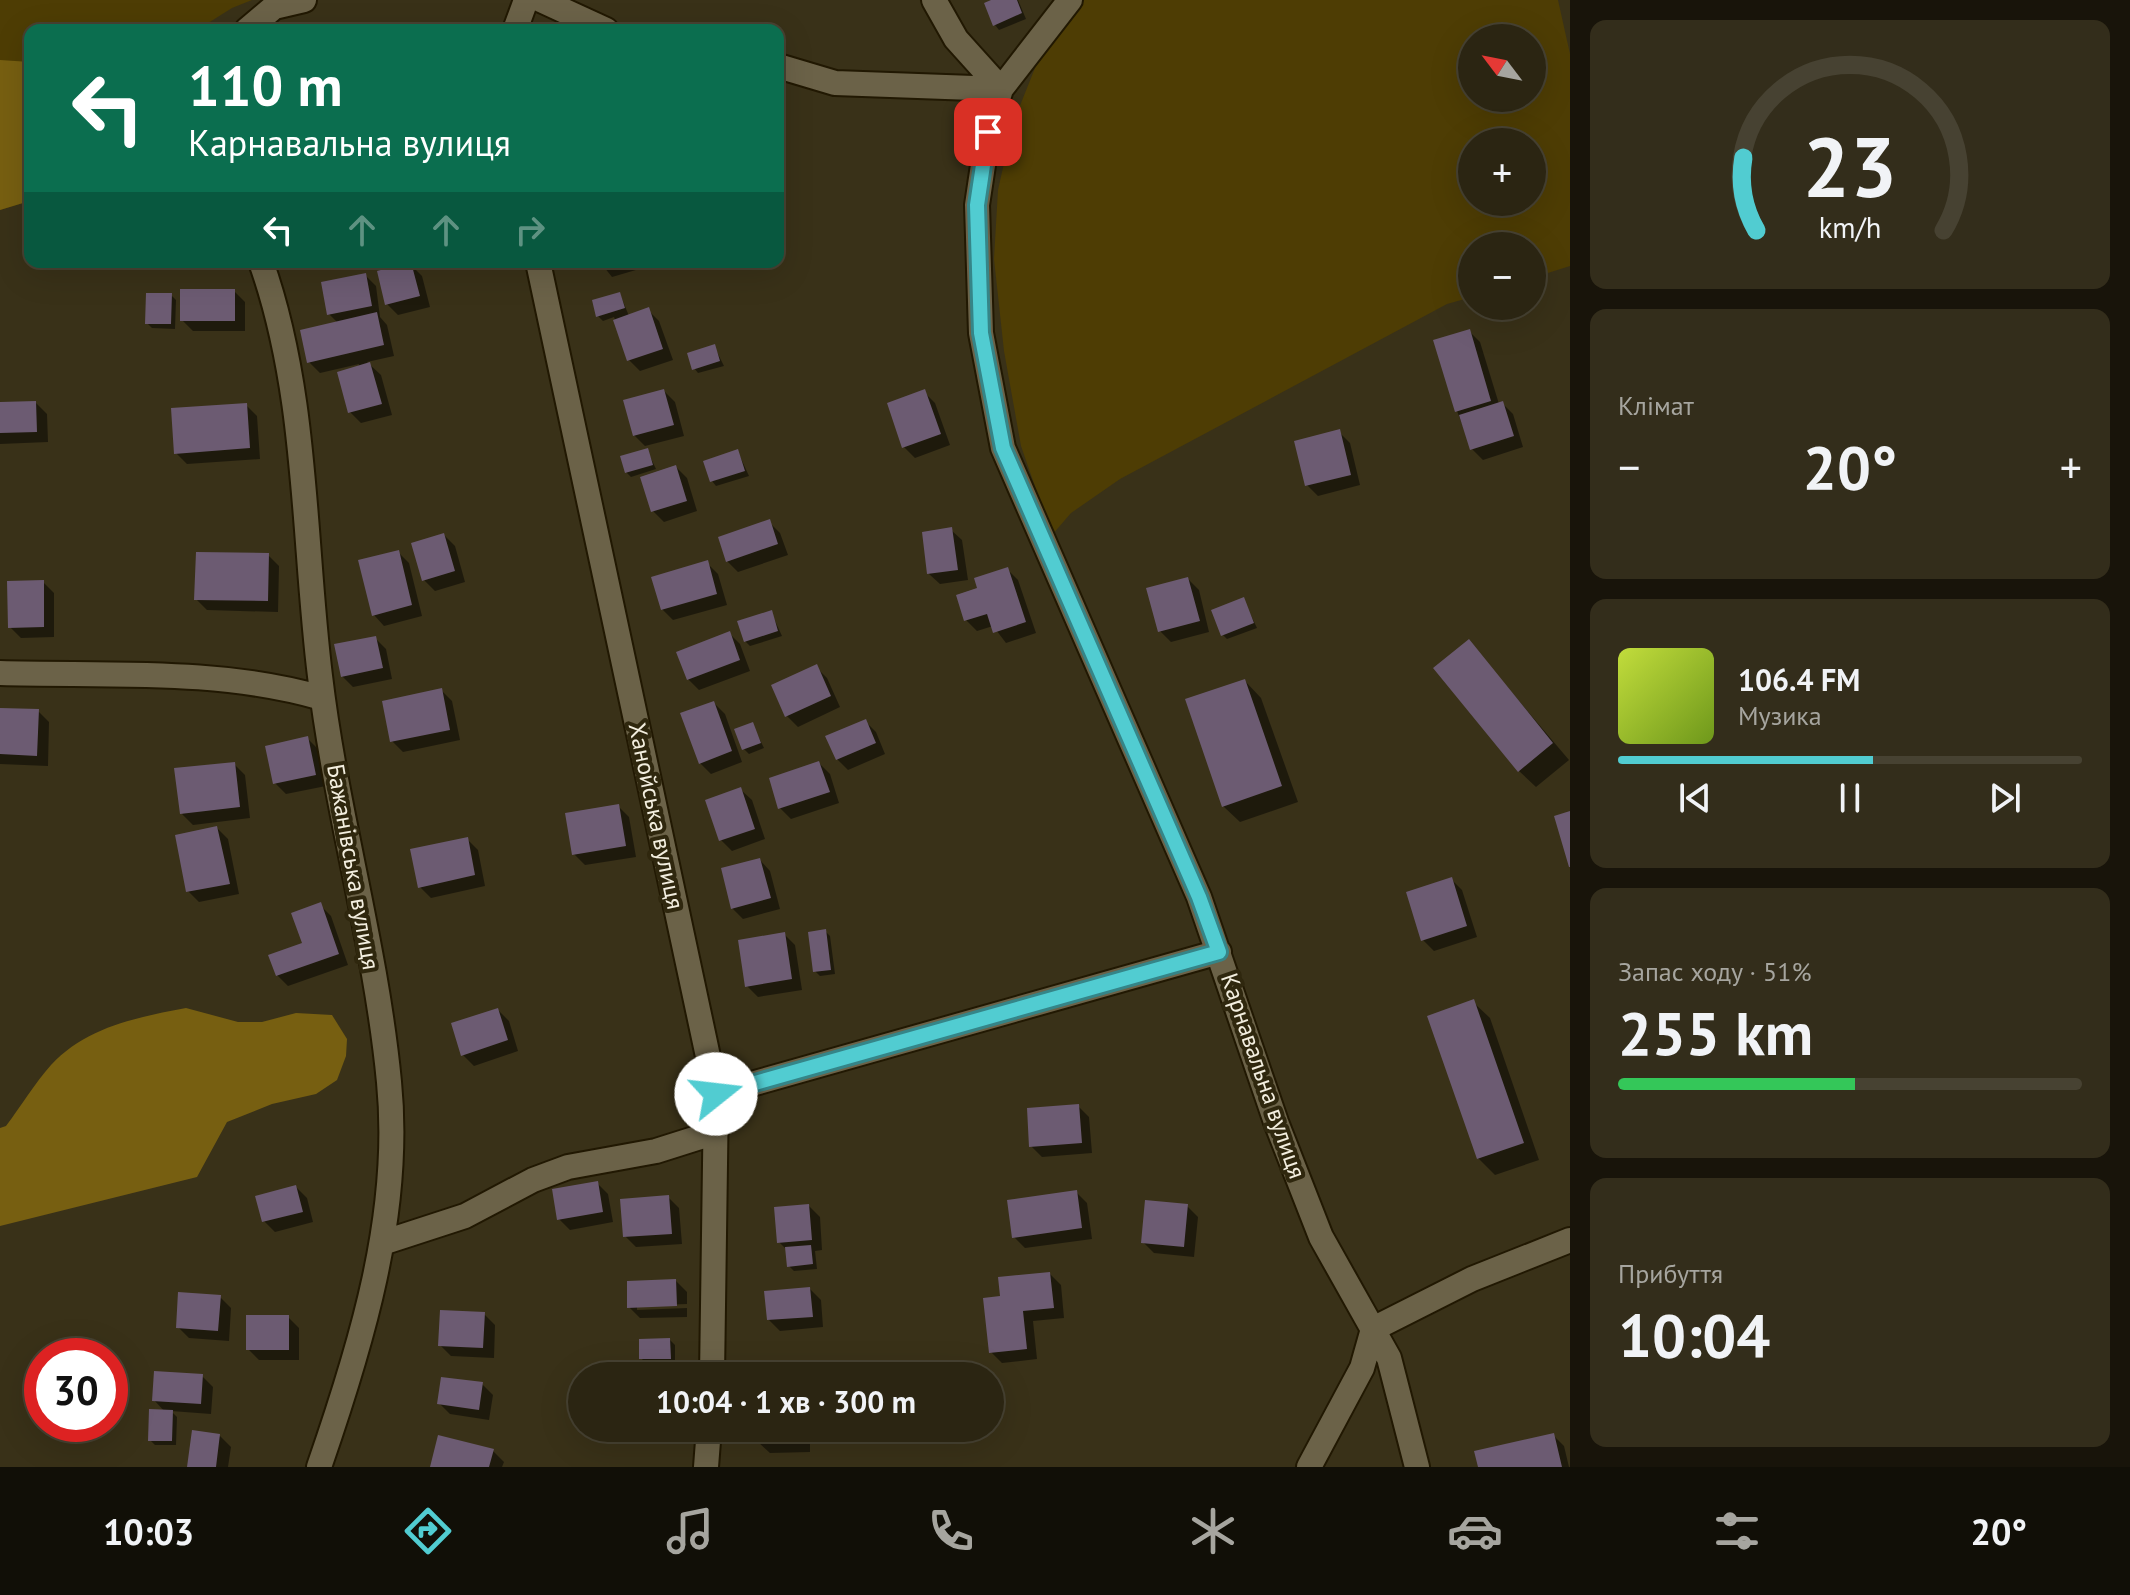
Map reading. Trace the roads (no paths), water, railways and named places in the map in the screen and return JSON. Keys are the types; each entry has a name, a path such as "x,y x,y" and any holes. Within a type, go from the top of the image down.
{"street":[{"path":"254,24 274,7 304,0"},
{"path":"517,24 526,0"},
{"path":"541,0 593,24"},
{"path":"934,0 956,39 1001,89"},
{"path":"1001,89 1070,0"},
{"path":"784,68 835,83 1001,89"},
{"name":"Карнавальна вулиця","path":"1001,89 988,132 977,205 981,333 1003,448 1199,897 1276,1122 1321,1237 1389,1358 1417,1467"},
{"name":"Бажанівська вулиця","path":"263,268 271,291 295,422 309,527 322,698 357,878 390,1085 389,1166 382,1243 344,1393 319,1467"},
{"name":"Ханойська вулиця","path":"539,268 716,1094 712,1362"},
{"path":"0,673 228,678 275,684 322,698"},
{"path":"716,1094 1219,952"},
{"path":"382,1243 465,1216 533,1180 568,1167 656,1151 716,1132"},
{"path":"1309,1467 1362,1368 1373,1329 1472,1279 1570,1240"},
{"path":"706,1467 708,1442"}]}
